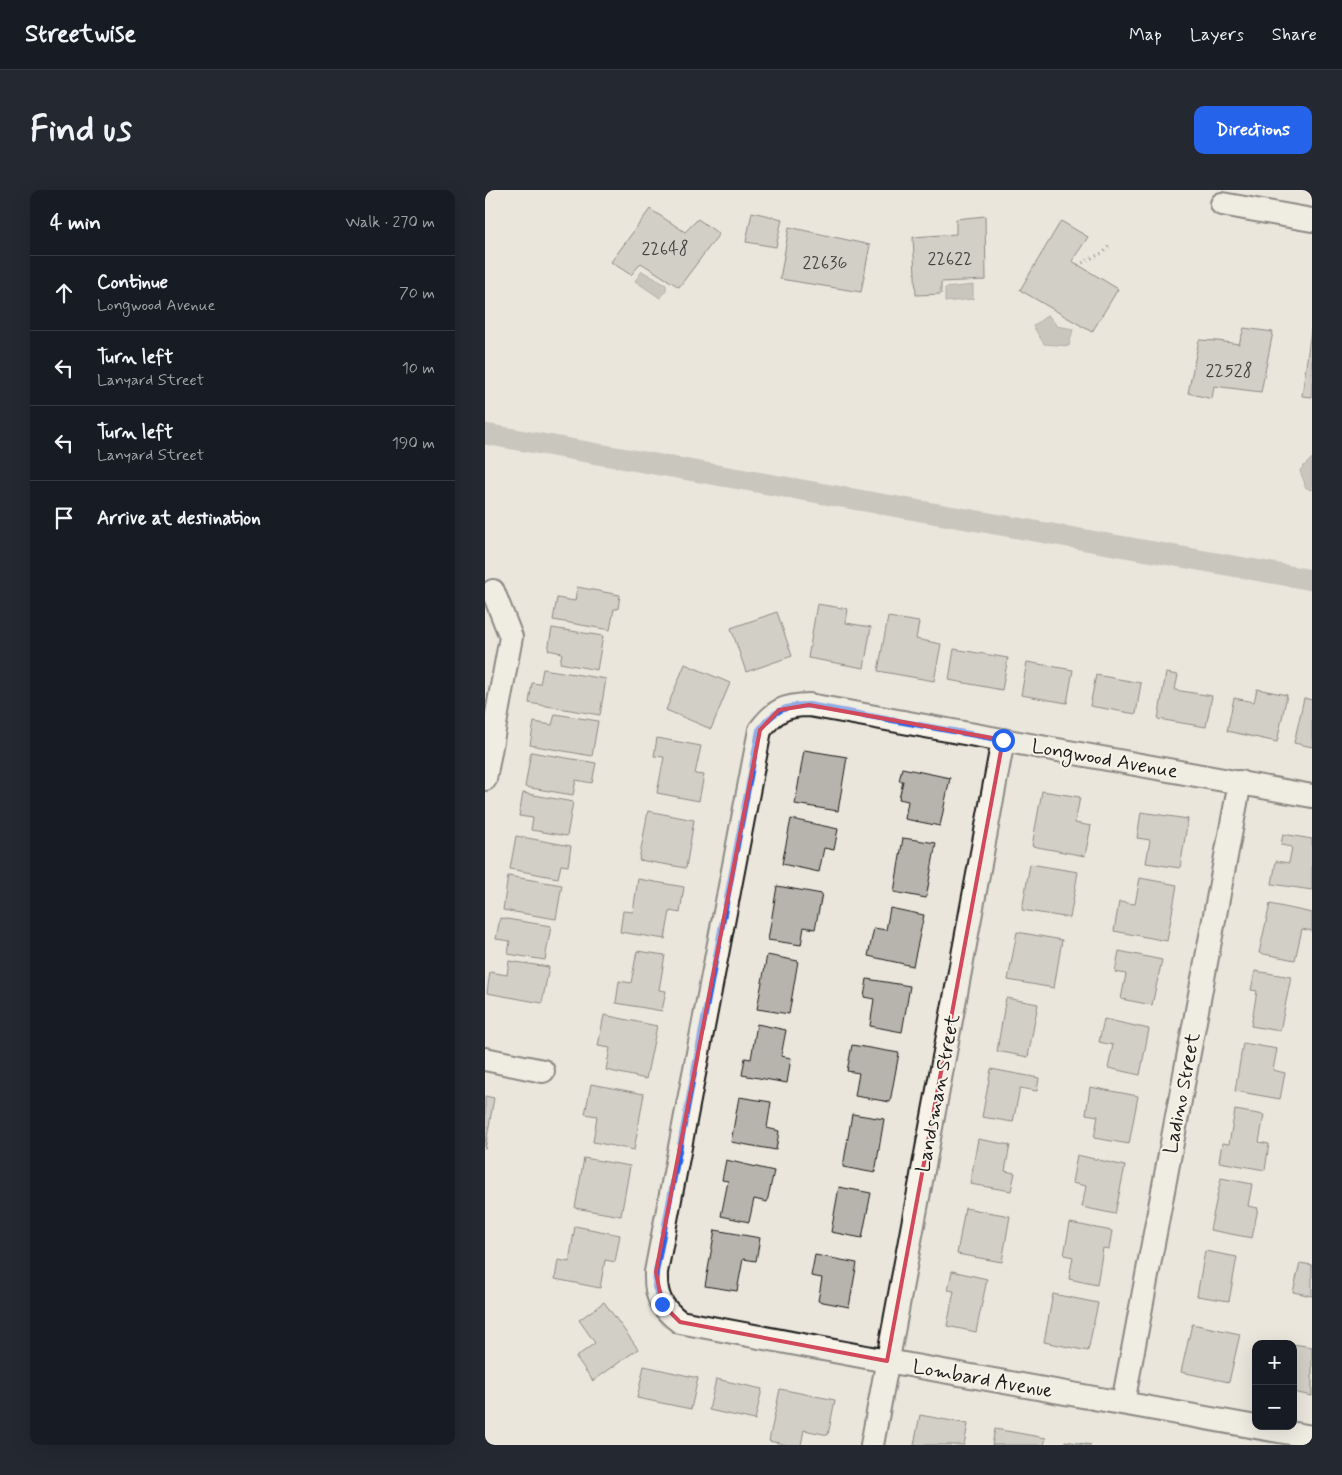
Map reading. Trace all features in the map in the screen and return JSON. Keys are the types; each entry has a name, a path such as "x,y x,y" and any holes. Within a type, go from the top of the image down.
{"street":[{"path":"1222,204 1312,220"},
{"path":"485,779 511,637 493,591"},
{"name":"Longwood Avenue","path":"662,1304 655,1287 656,1272 759,730 768,718 779,710 795,705 809,705 1312,796"},
{"name":"Landsman Street","path":"871,1445 1003,740"},
{"name":"Ladino Street","path":"1123,1403 1240,782"},
{"path":"485,1059 543,1071"},
{"name":"Lombard Avenue","path":"662,1304 669,1313 681,1322 1312,1437"}],"path":[{"path":"1079,265 1103,252 1109,246"}],"highlighted area":[{"path":"809,705 1003,740 887,1361 680,1322 662,1304 656,1272 760,730 779,710"}],"shaded area":[{"path":"642,271 666,285 666,290 660,298 635,281"},
{"path":"973,285 973,299 945,302 945,288"},
{"path":"1048,315 1057,326 1073,329 1069,346 1044,344 1033,326"},
{"path":"1312,458 1311,490 1305,487 1300,470"}],"building":[{"path":"650,209 685,232 698,219 719,234 679,287 641,263 631,275 611,262"},
{"path":"752,212 782,219 776,247 746,242"},
{"path":"985,216 986,280 941,282 941,294 916,295 913,237 956,234 956,219"},
{"path":"1061,221 1088,237 1072,261 1118,289 1092,332 1020,290"},
{"path":"789,227 870,245 861,292 780,279"},
{"path":"1312,323 1312,397 1302,396"},
{"path":"1244,328 1273,332 1261,392 1214,386 1212,399 1188,393 1199,340 1239,344"},
{"path":"577,587 620,595 618,609 614,609 610,630 553,620 557,598 575,601"},
{"path":"817,604 848,609 846,623 871,627 864,668 808,658"},
{"path":"777,612 792,656 746,672 731,628"},
{"path":"888,617 919,622 916,639 941,644 934,681 878,671"},
{"path":"552,628 603,636 597,670 560,663 562,653 548,650"},
{"path":"954,649 1008,658 1002,690 949,680"},
{"path":"1027,662 1073,670 1067,703 1021,695"},
{"path":"685,664 730,683 711,729 666,710"},
{"path":"543,669 606,679 600,715 529,703 532,683 540,684"},
{"path":"1166,673 1178,675 1175,690 1212,696 1206,727 1158,719"},
{"path":"1096,675 1141,683 1136,714 1090,706"},
{"path":"1257,689 1287,695 1277,742 1227,731 1234,698 1254,702"},
{"path":"1304,698 1312,700 1312,747 1294,743"},
{"path":"555,714 598,721 592,756 530,745 534,722 552,725"},
{"path":"657,738 701,746 695,774 704,775 699,801 657,793 664,757 654,756"},
{"path":"804,750 847,757 838,811 795,804"},
{"path":"531,752 596,763 592,783 576,780 573,795 525,787"},
{"path":"902,768 950,778 940,826 905,819 908,801 899,799 903,781 899,781"},
{"path":"1042,791 1080,797 1075,823 1091,826 1085,856 1032,846"},
{"path":"523,793 573,802 567,836 531,830 533,818 519,816"},
{"path":"648,811 694,820 686,868 639,860"},
{"path":"1141,812 1188,819 1180,868 1146,863 1150,840 1137,838"},
{"path":"791,819 838,829 834,850 824,848 819,872 782,864"},
{"path":"1283,834 1312,839 1312,890 1272,884 1276,861 1289,863 1292,847 1281,845"},
{"path":"516,836 571,846 568,866 561,865 558,878 510,869"},
{"path":"903,838 936,843 926,898 894,892"},
{"path":"1030,864 1078,872 1070,918 1022,910"},
{"path":"508,876 562,885 556,919 503,910"},
{"path":"1140,878 1177,885 1167,941 1114,931 1119,902 1135,904"},
{"path":"638,879 684,887 680,913 670,911 665,939 620,932 623,911 633,912"},
{"path":"777,886 822,894 815,929 804,927 801,945 768,940"},
{"path":"1270,904 1312,913 1312,931 1302,929 1295,960 1259,953"},
{"path":"890,908 924,915 913,966 868,956 874,928 886,930"},
{"path":"500,918 551,926 545,960 508,954 510,941 496,939"},
{"path":"1017,932 1062,940 1054,988 1008,980"},
{"path":"637,951 665,955 659,990 666,991 662,1011 616,1003 619,981 631,983"},
{"path":"1119,951 1162,960 1152,1005 1121,999 1126,974 1115,972"},
{"path":"767,955 798,961 789,1014 757,1009"},
{"path":"509,961 549,967 542,1003 487,993 490,972 507,975"},
{"path":"1255,971 1291,977 1280,1031 1251,1026 1257,991 1251,990"},
{"path":"867,979 910,986 902,1032 870,1026 874,999 864,997"},
{"path":"1006,998 1038,1004 1028,1057 997,1051"},
{"path":"604,1015 657,1026 646,1079 606,1070 610,1048 598,1046"},
{"path":"1104,1019 1149,1029 1140,1075 1108,1068 1113,1045 1099,1042"},
{"path":"757,1024 786,1030 781,1056 791,1058 787,1083 742,1075 745,1058 751,1059"},
{"path":"1243,1043 1277,1049 1273,1070 1285,1073 1280,1099 1235,1091"},
{"path":"852,1045 899,1053 890,1102 855,1096 859,1073 847,1071"},
{"path":"991,1069 1039,1078 1037,1091 1020,1088 1013,1122 982,1117"},
{"path":"591,1084 644,1094 634,1150 593,1142 597,1116 585,1114"},
{"path":"1090,1087 1138,1096 1129,1144 1094,1138 1098,1116 1086,1114"},
{"path":"485,1096 494,1098 485,1149"},
{"path":"739,1097 771,1102 767,1128 779,1131 776,1150 731,1142"},
{"path":"1235,1110 1264,1115 1259,1142 1269,1144 1265,1170 1219,1162 1222,1143 1229,1144"},
{"path":"852,1114 884,1119 875,1173 843,1167"},
{"path":"978,1139 1010,1145 1005,1171 1015,1173 1011,1191 970,1184"},
{"path":"1077,1155 1125,1166 1115,1214 1082,1207 1086,1186 1072,1183"},
{"path":"584,1158 630,1166 621,1216 575,1208"},
{"path":"726,1160 774,1171 767,1202 754,1199 749,1222 721,1216 728,1181 722,1180"},
{"path":"1221,1178 1252,1184 1248,1206 1258,1208 1252,1238 1210,1230"},
{"path":"839,1187 871,1193 862,1238 831,1232"},
{"path":"965,1208 1010,1216 1002,1262 957,1254"},
{"path":"1070,1223 1112,1231 1109,1249 1103,1248 1097,1285 1069,1279 1073,1257 1064,1255"},
{"path":"575,1226 620,1235 615,1262 605,1260 600,1288 555,1279 558,1260 569,1262"},
{"path":"715,1230 760,1238 756,1261 743,1259 737,1291 705,1286"},
{"path":"1205,1251 1237,1257 1229,1301 1197,1296"},
{"path":"815,1255 857,1263 849,1307 818,1301 822,1278 811,1276"},
{"path":"1300,1263 1312,1265 1312,1296 1293,1292"},
{"path":"952,1271 987,1279 976,1332 947,1326 954,1291 948,1290"},
{"path":"1053,1294 1098,1303 1088,1351 1044,1342"},
{"path":"604,1302 638,1349 593,1381 576,1357 595,1343 579,1320"},
{"path":"1192,1324 1240,1334 1229,1382 1181,1372"},
{"path":"1297,1345 1312,1347 1312,1396 1297,1393"},
{"path":"644,1366 698,1378 691,1409 637,1398"},
{"path":"716,1379 762,1389 755,1420 709,1410"},
{"path":"780,1389 835,1400 828,1435 804,1430 801,1445 788,1445 769,1441"},
{"path":"920,1415 968,1424 964,1445 914,1445"},
{"path":"995,1429 1046,1438 1044,1445 992,1445"},
{"path":"1065,1441 1091,1445 1065,1445"}],"waterway":[{"path":"485,434 1312,580"}],"route":[{"path":"662,1304 655,1287 656,1272 759,730 768,718 779,710 795,705 809,705 1003,740"}]}
